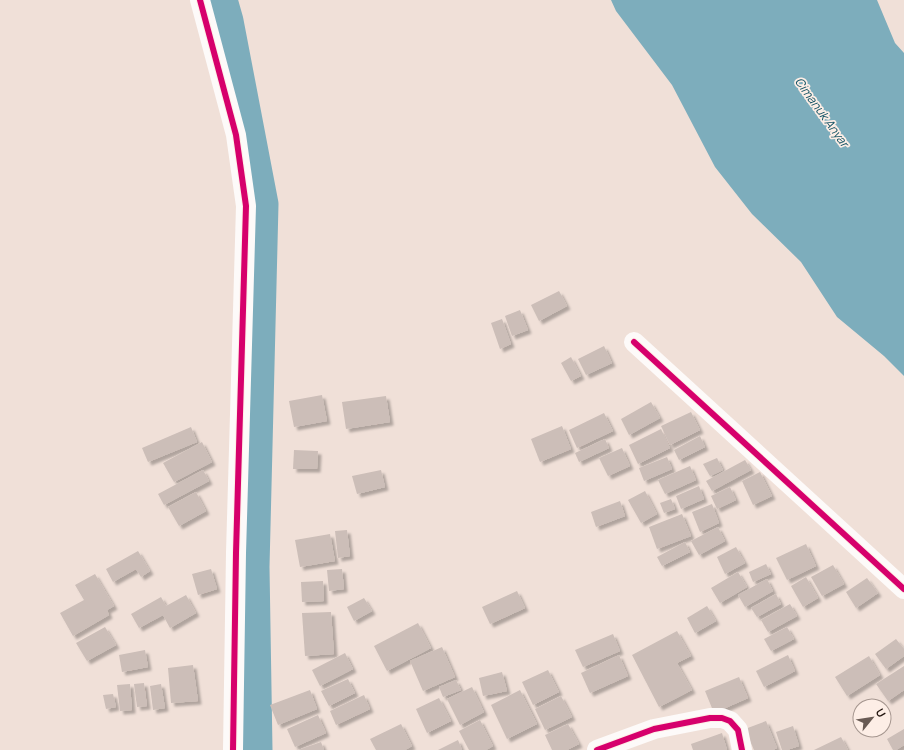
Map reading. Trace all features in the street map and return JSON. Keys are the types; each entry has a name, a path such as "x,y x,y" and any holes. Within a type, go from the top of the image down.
{"street":[{"path":"200,0 236,135 246,206 236,553 233,750"},
{"path":"634,342 904,589"},
{"path":"597,750 654,729 710,718 722,718 730,721 738,730 742,750"}],"water":[{"name":"Cimanuk Anyar","path":"611,0 877,0 895,43 904,53 904,376 884,356 837,317 801,262 752,214 715,167 672,85 616,11"}],"building":[{"path":"559,291 567,306 539,321 531,305"},
{"path":"520,310 528,330 512,336 505,316"},
{"path":"502,319 511,344 500,349 491,323"},
{"path":"604,346 612,363 586,375 578,359"},
{"path":"571,357 581,376 571,381 561,363"},
{"path":"322,395 327,421 294,427 289,401"},
{"path":"386,396 390,422 346,429 342,402"},
{"path":"651,402 660,418 629,435 621,419"},
{"path":"691,412 700,430 670,445 661,426"},
{"path":"604,413 613,431 577,448 569,430"},
{"path":"562,426 571,449 540,462 531,439"},
{"path":"191,427 197,442 148,462 142,448"},
{"path":"661,429 670,448 638,464 629,445"},
{"path":"700,436 705,447 679,460 674,450"},
{"path":"605,439 609,448 579,462 575,453"},
{"path":"202,442 212,462 174,482 163,463"},
{"path":"622,448 630,466 608,476 599,458"},
{"path":"294,450 318,451 317,469 293,469"},
{"path":"667,457 672,469 644,481 639,468"},
{"path":"717,458 723,470 710,476 703,464"},
{"path":"745,460 751,470 712,491 706,481"},
{"path":"690,466 696,480 665,494 658,480"},
{"path":"203,470 209,481 164,505 158,494"},
{"path":"381,470 385,487 357,494 352,476"},
{"path":"760,472 772,496 753,505 742,481"},
{"path":"699,486 704,499 681,509 676,496"},
{"path":"730,487 736,500 717,509 711,496"},
{"path":"645,491 657,514 641,523 628,500"},
{"path":"196,492 206,511 179,526 168,507"},
{"path":"671,499 675,509 664,513 660,503"},
{"path":"620,501 625,516 596,527 591,512"},
{"path":"712,504 719,523 700,532 692,512"},
{"path":"682,514 691,536 657,549 649,527"},
{"path":"718,527 725,541 699,555 691,541"},
{"path":"347,530 350,556 338,558 335,531"},
{"path":"330,534 335,561 300,567 295,540"},
{"path":"685,542 690,552 662,566 657,557"},
{"path":"806,544 816,566 787,580 776,558"},
{"path":"736,547 745,563 725,574 717,557"},
{"path":"138,551 150,571 141,577 136,569 113,582 106,569"},
{"path":"766,564 771,574 753,582 749,572"},
{"path":"833,565 844,584 822,596 811,577"},
{"path":"211,569 217,589 198,595 192,574"},
{"path":"342,569 344,589 329,591 327,570"},
{"path":"738,572 747,587 720,603 711,588"},
{"path":"95,574 114,606 107,610 109,615 73,636 60,613 84,600 75,585"},
{"path":"806,577 818,598 803,607 791,586"},
{"path":"867,578 878,593 856,608 846,592"},
{"path":"767,579 773,591 745,607 738,595"},
{"path":"323,581 324,601 302,602 301,582"},
{"path":"517,591 525,608 490,624 482,607"},
{"path":"776,594 781,604 757,617 751,608"},
{"path":"186,595 196,613 170,628 163,615 139,628 131,614 161,597 166,606"},
{"path":"364,598 372,611 354,621 347,607"},
{"path":"790,604 797,616 768,632 761,620"},
{"path":"707,606 716,621 695,633 687,618"},
{"path":"331,612 334,654 305,656 302,613"},
{"path":"418,623 431,648 387,671 374,646"},
{"path":"105,627 116,645 87,661 76,643"},
{"path":"787,627 794,639 771,651 764,639"},
{"path":"677,631 691,656 677,663 692,690 659,707 632,655"},
{"path":"613,634 620,651 583,667 575,650"},
{"path":"896,639 904,649 904,656 886,669 875,654"},
{"path":"442,647 455,677 423,691 410,661"},
{"path":"145,650 148,667 122,672 119,655"},
{"path":"345,653 353,669 320,686 312,670"},
{"path":"619,655 628,676 590,693 581,673"},
{"path":"788,655 795,671 764,687 756,671"},
{"path":"869,656 880,675 847,696 835,677"},
{"path":"193,665 198,701 171,703 168,668"},
{"path":"904,666 904,690 892,698 886,698 876,684"},
{"path":"548,670 559,692 533,705 522,682"},
{"path":"502,672 507,691 483,696 479,678"},
{"path":"739,677 748,698 714,713 705,691"},
{"path":"348,679 355,693 329,706 321,691"},
{"path":"456,680 461,690 443,697 439,687"},
{"path":"144,683 147,706 137,707 134,684"},
{"path":"130,684 132,710 120,711 117,685"},
{"path":"161,684 165,708 153,710 150,686"},
{"path":"472,687 484,712 460,725 447,699"},
{"path":"310,690 317,709 278,725 270,705"},
{"path":"520,690 537,724 507,739 491,705"},
{"path":"113,694 116,707 106,709 103,695"},
{"path":"364,695 370,709 336,725 330,711"},
{"path":"561,696 572,717 545,730 535,709"},
{"path":"439,698 451,721 427,733 416,709"},
{"path":"318,715 326,733 295,747 287,729"},
{"path":"480,720 493,746 486,750 469,750 459,731"},
{"path":"766,721 777,748 773,750 754,750 745,729"},
{"path":"401,724 412,746 405,750 376,750 370,739"},
{"path":"568,724 579,744 567,750 552,750 545,735"},
{"path":"793,726 799,746 782,750 776,732"},
{"path":"904,729 904,745 896,750 893,750 887,739 892,738 892,736"},
{"path":"722,733 727,750 693,750 691,744"},
{"path":"841,737 848,750 814,750"},
{"path":"458,740 462,750 438,750"},
{"path":"321,742 324,750 298,750"}],"waterway":[{"path":"221,0 227,21 262,204 253,567 256,750"}],"cycle path":[{"path":"200,0 236,135 246,206 236,553 233,750"},
{"path":"634,342 904,589"},
{"path":"597,750 654,729 710,718 722,718 730,721 738,730 742,750"}]}
